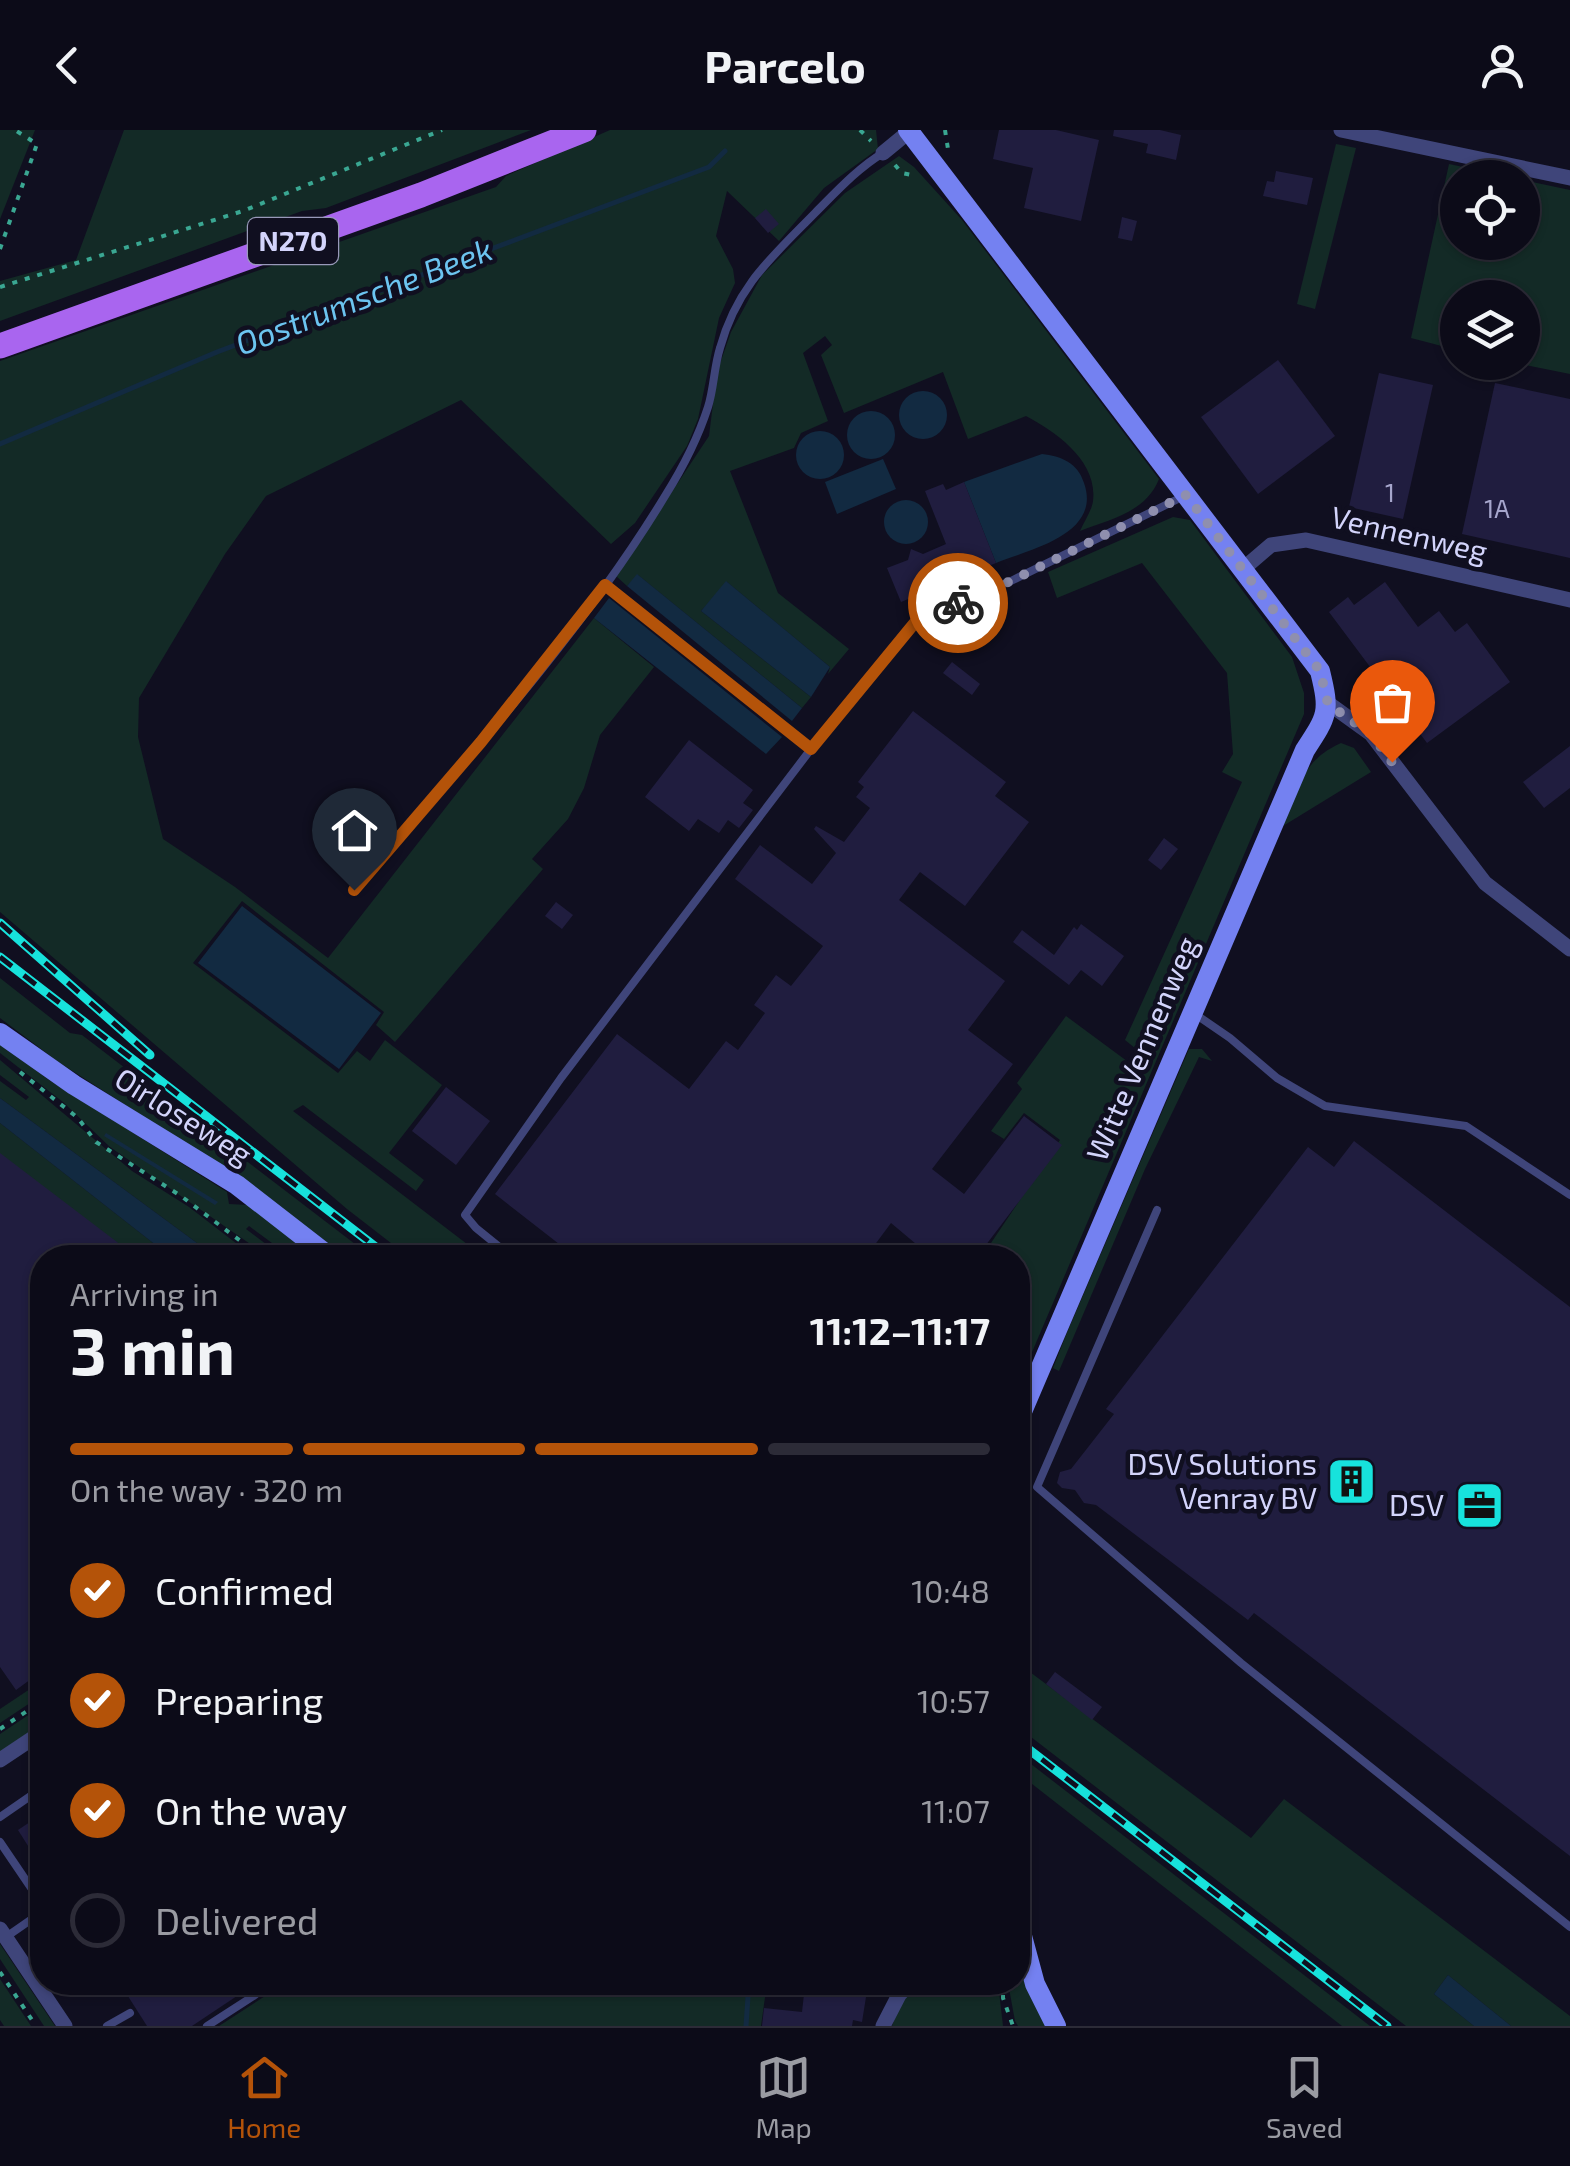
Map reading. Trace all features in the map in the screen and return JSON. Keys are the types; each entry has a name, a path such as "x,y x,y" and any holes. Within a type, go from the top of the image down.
{"main road":[{"name":"N270","path":"0,346 421,195 584,130"}],"street":[{"path":"883,152 909,130 1320,671 1328,704 1371,734 1485,884 1570,950"},
{"path":"1341,130 1570,178"},
{"name":"Vennenweg","path":"1243,570 1271,545 1306,540 1570,600"},
{"name":"Witte Vennenweg","path":"1030,1392 1191,1011 1328,704"},
{"name":"Oirloseweg","path":"0,1033 74,1085 237,1185 313,1245"},
{"path":"0,1760 30,1740"},
{"path":"3,1933 30,1974"},
{"path":"1030,1970 1056,2026"},
{"path":"44,1995 65,2026"},
{"path":"883,2026 899,1995"}],"lane":[{"path":"354,890 481,742 605,585 666,496 709,404 720,347 740,298 762,266 841,187 883,152"},
{"path":"498,1245 465,1215 561,1078 811,749 917,620 1011,581 1186,495"},
{"path":"605,585 811,749"},
{"path":"1191,1011 1278,1078 1325,1106 1466,1126 1570,1195"},
{"path":"1157,1210 1037,1486 1241,1663 1570,1927"},
{"path":"0,1817 30,1796"},
{"path":"0,1842 30,1886"},
{"path":"3,1933 30,1918"},
{"path":"207,2026 254,1995"},
{"path":"106,2026 130,2012"}],"path":[{"path":"0,249 37,144 16,130"},
{"path":"0,286 243,212 442,130"},
{"path":"883,152 902,173 946,179"},
{"name":"Oirloseweg","path":"14,1068 78,1118 96,1142 181,1196 246,1245"},
{"path":"0,1729 30,1709"},
{"path":"0,1972 36,2026"},
{"path":"1003,1995 1013,2026"}],"green space":[{"path":"0,130 35,130 0,219"},
{"path":"124,130 531,130 326,208 302,211 0,321 0,281 76,260"},
{"path":"610,130 876,130 878,149 824,188 779,241 727,191 716,236 733,269 735,283 719,318 698,419 687,446 635,523 611,544 461,400 266,496 225,554 139,698 138,737 163,839 235,887 328,958 594,618 654,667 600,735 584,788 568,819 532,859 543,869 395,1042 376,1025 384,1012 242,901 193,963 338,1073 357,1051 370,1061 385,1040 442,1085 389,1153 424,1180 416,1191 303,1105 293,1111 468,1245 394,1245 0,912 0,361 496,187 506,176"},
{"path":"1336,144 1356,148 1315,309 1297,304"},
{"path":"899,156 962,220 1159,479 1136,507 1080,531 1092,505 1093,487 1082,461 1062,439 1026,416 968,439 943,372 844,413 821,355 832,345 825,336 803,353 828,421 801,433 794,448 730,471 778,593 849,649 828,674 830,667 727,582 701,611 811,697 802,708 638,575 627,586 616,576 709,436 717,372 731,332 762,275 845,193"},
{"path":"1540,184 1570,190 1570,374 1540,368 1540,280 1440,280 1440,346 1411,338 1440,205 1440,260 1540,260"},
{"path":"1173,517 1190,520 1292,657 1304,693 1304,714 1030,1357 1030,1245 991,1243 1060,1140 1024,1113 1004,1139 991,1131 1022,1089 1017,1083 1066,1016 1135,1067 1141,1053 1125,1040 1242,782 1222,772 1233,754 1227,673 1142,563 1057,598 1048,572"},
{"path":"1341,743 1354,748 1371,772 1283,826 1309,767"},
{"path":"0,978 70,1033 82,1035 356,1245 330,1245 253,1187 57,1061 0,1018"},
{"path":"0,1043 49,1080 227,1192 229,1204 248,1205 301,1245 275,1245 249,1226 246,1229 267,1245 252,1245 110,1147 63,1102 0,1053"},
{"path":"1189,1049 1202,1049 1212,1061 1199,1057 1145,1169 1059,1371 1053,1368 1066,1335"},
{"path":"0,1060 132,1171 238,1245 200,1245 0,1098 0,1081 26,1100 29,1097 0,1075"},
{"path":"0,1123 156,1245 100,1245 0,1167"},
{"path":"1030,1672 1251,1838 1284,1799 1570,2016 1570,2026 1511,2026 1448,1975 1434,1994 1474,2026 1406,2026 1030,1736"},
{"path":"30,1689 30,1703 0,1723 0,1709"},
{"path":"30,1714 30,1732 0,1752 0,1734"},
{"path":"1030,1763 1370,2026 1342,2026 1030,1782"},
{"path":"0,1944 30,1989 30,1995 34,1995 55,2026 44,2026 0,1959"},
{"path":"0,1979 31,2026 4,2026 0,2020"},
{"path":"1030,1988 1046,2026 1018,2026 1010,1995 1030,1995"},
{"path":"267,1995 765,1995 761,2026 219,2026"},
{"path":"907,1995 999,1995 1003,2026 892,2026"}],"water":[{"path":"923,391 940,398 947,415 940,432 923,439 906,432 899,415 906,398"},
{"path":"871,411 888,418 895,435 888,452 871,459 854,452 847,435 854,418"},
{"path":"820,431 837,438 844,455 837,472 820,479 803,472 796,455 803,438"},
{"path":"1042,454 1062,459 1078,470 1087,501 1083,515 1060,537 996,563 964,482"},
{"path":"883,459 896,489 837,514 825,482"},
{"path":"906,500 922,506 928,522 922,538 906,544 890,538 884,522 890,506"},
{"path":"637,574 802,708 792,721 627,586"},
{"path":"726,581 830,667 811,697 701,611"},
{"path":"609,598 782,737 766,754 594,618"},
{"path":"242,906 381,1013 339,1069 198,963"},
{"path":"0,1098 200,1245 156,1245 0,1123"},
{"path":"106,1133 218,1202 215,1205 104,1136"},
{"path":"1448,1975 1511,2026 1474,2026 1434,1994"}],"building":[{"path":"999,130 1056,130 1099,140 1081,221 1024,208 1033,168 993,159"},
{"path":"1114,130 1160,130 1181,135 1176,160 1146,153 1148,144 1113,136"},
{"path":"1276,171 1313,178 1307,205 1263,196 1267,181 1274,182"},
{"path":"766,209 779,224 768,233 755,218"},
{"path":"1122,217 1137,221 1132,241 1118,238"},
{"path":"1278,360 1335,436 1258,494 1201,417"},
{"path":"1379,373 1433,385 1403,519 1349,507"},
{"path":"1495,383 1570,399 1570,558 1462,534"},
{"path":"964,482 996,563 901,602 887,568 908,560 911,549 923,554 946,544 925,491 943,484 946,490"},
{"path":"1385,582 1418,627 1439,611 1455,632 1467,623 1510,682 1427,743 1329,612 1348,597 1354,605"},
{"path":"952,662 980,684 972,695 943,673"},
{"path":"913,711 1006,782 995,796 1029,822 965,906 920,872 899,900 1005,981 968,1030 1013,1064 932,1169 964,1194 1024,1116 1062,1145 986,1245 917,1245 891,1223 875,1245 560,1245 495,1194 617,1034 689,1089 726,1041 738,1050 765,1013 754,1005 776,975 791,986 823,946 735,879 760,845 812,884 836,853 814,829 816,826 844,842 870,808 856,797 864,787 858,782"},
{"path":"689,740 753,790 743,803 753,810 739,828 728,820 719,833 698,819 689,831 645,797"},
{"path":"1570,746 1570,788 1544,808 1523,782"},
{"path":"1164,838 1178,849 1161,870 1148,860"},
{"path":"556,902 573,915 562,929 545,916"},
{"path":"1081,924 1124,956 1102,986 1081,970 1069,985 1013,942 1022,930 1054,955 1074,927 1077,930"},
{"path":"446,1087 490,1121 456,1165 412,1131"},
{"name":"DSV Solutions Venray BV","path":"1354,1141 1570,1307 1570,1856 1254,1613 1248,1620 1096,1505 1084,1503 1075,1490 1057,1483 1060,1472 1071,1469 1114,1414 1106,1409 1308,1147 1334,1167"},
{"path":"0,1153 121,1245 30,1245 30,1680 16,1690 0,1667"},
{"path":"1055,1672 1102,1707 1092,1720 1046,1684"},
{"path":"30,1822 30,1849 18,1830"},
{"path":"127,1995 238,1995 192,2026 147,2026"},
{"path":"804,1995 866,1997 862,2022 853,2020 852,2026 762,2026 764,2008 802,2012"}],"waterway":[{"name":"Oostrumsche Beek","path":"0,444 217,352 709,167 725,151"},
{"path":"746,2026 748,1995"}],"railway":[{"path":"0,923 150,1055"},
{"path":"0,957 373,1245"},
{"path":"1030,1750 1387,2026"}],"way so far":[{"path":"958,603 1186,495 1320,671 1328,704 1371,734 1392,762"}],"place":[{"name":"DSV Solutions Venray BV","path":"1352,1482"},
{"name":"DSV","path":"1479,1506"}],"route":[{"path":"354,890 481,742 605,585 811,749 917,620 958,603"}]}
